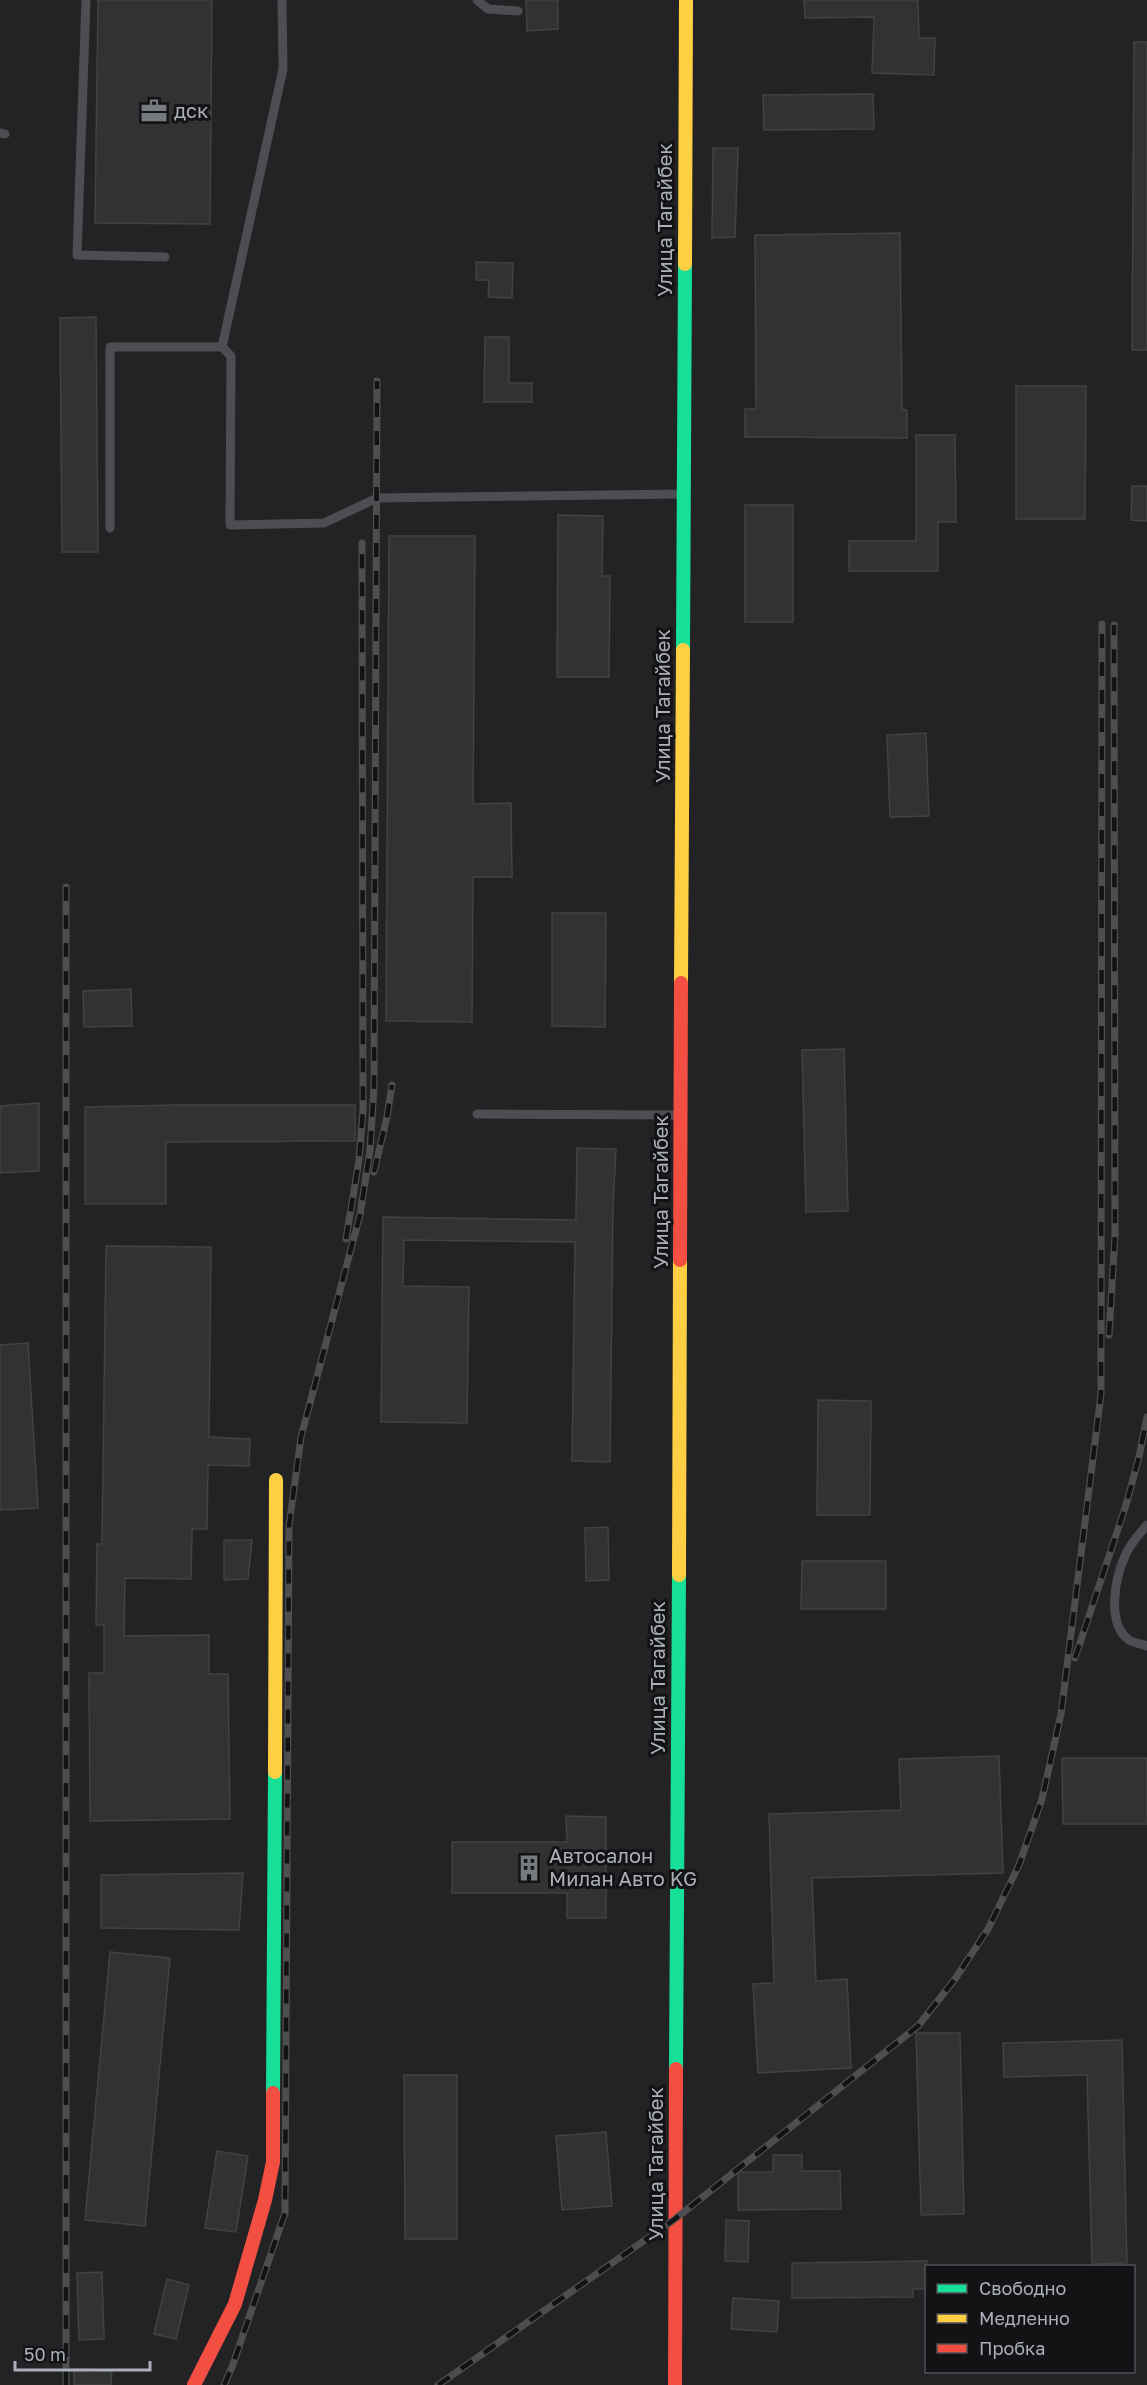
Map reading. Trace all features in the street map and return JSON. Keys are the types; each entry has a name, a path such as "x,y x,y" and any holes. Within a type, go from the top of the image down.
{"street":[{"name":"Улица Тагайбек","path":"675,2385 686,0"},
{"path":"194,2385 235,2304 265,2200 273,2162 276,1480"}],"lane":[{"path":"86,0 77,255 165,257"},
{"path":"222,348 283,69 282,0"},
{"path":"477,0 488,9 518,11"},
{"path":"110,528 110,347 222,348 231,356 230,525 324,523 377,498 683,494"},
{"path":"477,1114 681,1115"},
{"path":"1147,1525 1126,1554 1118,1575 1115,1601 1117,1624 1129,1640 1147,1646"}],"shaded area":[{"path":"0,0 1147,0 1147,2385 0,2385"}],"building":[{"name":"дск","path":"98,0 212,0 210,224 95,223"},
{"path":"526,0 558,0 558,29 527,31"},
{"path":"804,0 918,0 919,38 935,38 934,75 872,73 874,17 805,18"},
{"path":"1134,42 1147,42 1147,350 1132,350"},
{"path":"873,94 874,129 764,130 763,95"},
{"path":"713,148 738,148 735,237 712,238"},
{"path":"900,233 902,409 907,410 907,438 745,437 745,409 756,409 755,235"},
{"path":"476,262 513,263 512,298 488,297 489,280 476,280"},
{"path":"96,317 98,552 62,552 60,318"},
{"path":"485,337 509,337 509,383 532,383 532,402 484,402"},
{"path":"1016,386 1086,386 1085,519 1016,519"},
{"path":"916,435 955,435 956,522 938,522 938,571 849,571 849,541 916,541"},
{"path":"1132,486 1147,486 1147,521 1131,520"},
{"path":"745,505 793,505 793,622 745,622"},
{"path":"558,515 603,516 602,576 610,576 609,677 557,677"},
{"path":"389,536 475,536 473,804 511,803 512,877 473,877 472,1022 386,1021"},
{"path":"926,733 929,816 890,817 887,735"},
{"path":"552,913 606,913 605,1027 552,1026"},
{"path":"131,989 132,1026 84,1027 83,991"},
{"path":"844,1049 848,1211 806,1212 802,1050"},
{"path":"39,1103 39,1171 0,1173 0,1106"},
{"path":"355,1105 355,1141 166,1142 166,1204 85,1204 85,1107"},
{"path":"577,1148 616,1149 613,1207 610,1462 572,1461 575,1242 404,1240 403,1286 469,1287 467,1423 381,1422 383,1217 576,1220"},
{"path":"106,1246 211,1247 209,1437 250,1439 249,1466 208,1465 207,1529 192,1529 191,1579 125,1578 124,1636 209,1635 209,1674 228,1674 230,1819 90,1821 89,1673 104,1673 104,1625 96,1625 97,1544 102,1544"},
{"path":"28,1343 38,1508 0,1510 0,1345"},
{"path":"818,1400 871,1401 870,1515 817,1515"},
{"path":"608,1527 609,1580 586,1581 585,1528"},
{"path":"224,1540 252,1540 248,1579 224,1580"},
{"path":"802,1561 886,1561 886,1609 801,1609"},
{"path":"999,1756 1003,1873 812,1878 816,1981 847,1979 851,2068 758,2073 753,1984 774,1983 769,1814 901,1810 899,1759"},
{"path":"1062,1758 1147,1758 1147,1824 1063,1824"},
{"name":"Автосалон Милан Авто KG","path":"566,1816 606,1817 606,1918 567,1918 567,1893 452,1893 452,1842 567,1842"},
{"path":"243,1873 239,1930 101,1928 101,1875"},
{"path":"110,1952 170,1958 145,2226 85,2220"},
{"path":"916,2033 960,2033 964,2214 921,2215"},
{"path":"1122,2040 1127,2263 1092,2264 1087,2075 1004,2077 1003,2043"},
{"path":"404,2075 457,2075 457,2239 405,2239"},
{"path":"606,2132 612,2206 562,2210 556,2136"},
{"path":"217,2151 248,2156 236,2232 205,2228"},
{"path":"773,2155 802,2155 802,2171 840,2171 841,2209 738,2210 738,2172 773,2172"},
{"path":"726,2220 749,2221 748,2262 725,2261"},
{"path":"927,2261 925,2289 913,2289 913,2297 792,2298 792,2263"},
{"path":"102,2272 104,2339 79,2340 77,2273"},
{"path":"167,2279 189,2285 176,2339 154,2334"},
{"path":"733,2298 779,2301 777,2332 731,2329"},
{"path":"74,2369 112,2370 111,2385 74,2385"}],"railway":[{"path":"224,2385 285,2213 289,1526 301,1437 360,1215 370,1150 374,1087 377,381"},
{"path":"346,1239 359,1160 363,1110 362,543"},
{"path":"438,2385 675,2219 918,2026 955,1979 988,1929 1019,1865 1042,1799 1061,1714 1101,1394 1102,624"},
{"path":"1109,1335 1115,1235 1114,625"},
{"path":"66,887 66,2385"},
{"path":"374,1172 392,1085"},
{"path":"1075,1658 1126,1505 1147,1417"}],"traffic: fast":[{"path":"683,650 685,264"},
{"path":"676,2069 679,1575"},
{"path":"273,2093 275,1772"}],"traffic: slow":[{"path":"685,264 686,0"},
{"path":"681,983 683,650"},
{"path":"679,1575 680,1260"},
{"path":"275,1772 276,1480"}],"traffic: jam":[{"path":"680,1260 681,983"},
{"path":"675,2385 676,2069"},
{"path":"194,2385 235,2304 265,2200 273,2162 273,2093"}],"place":[{"name":"дск","path":"154,111"},
{"name":"Автосалон Милан Авто KG","path":"529,1868"}]}
